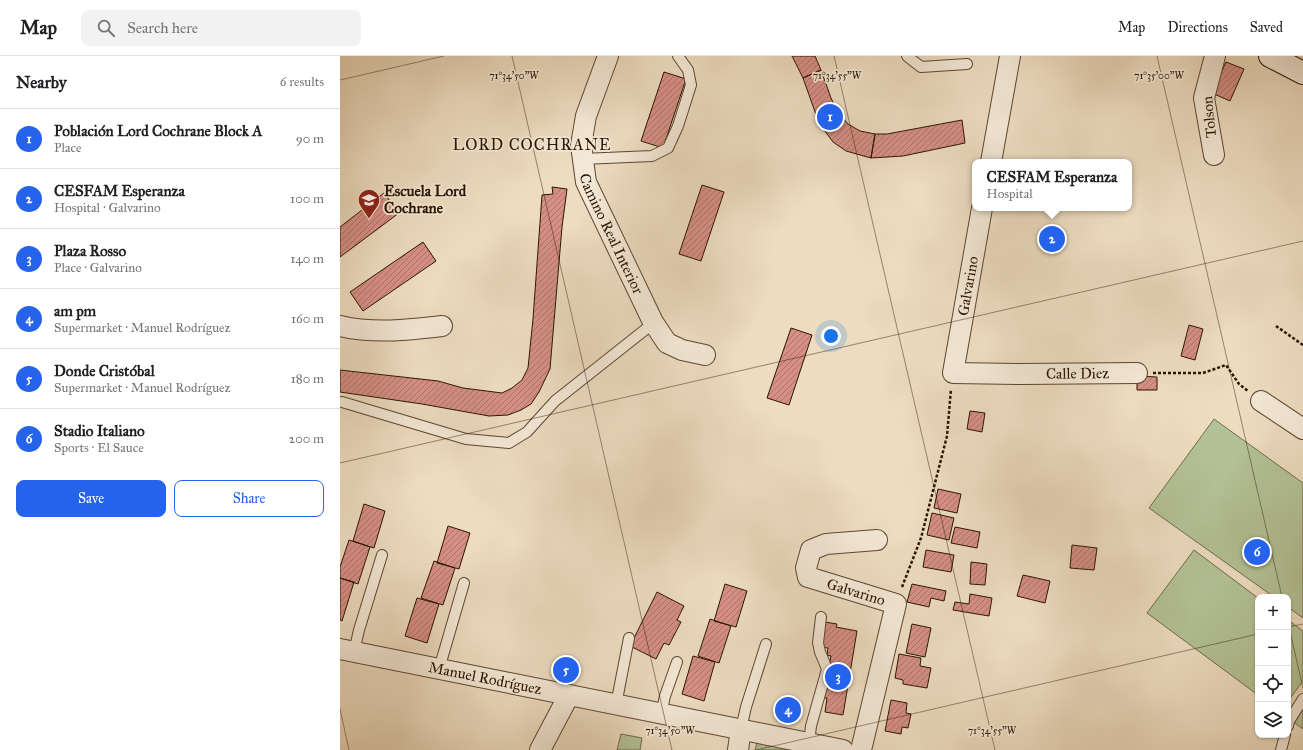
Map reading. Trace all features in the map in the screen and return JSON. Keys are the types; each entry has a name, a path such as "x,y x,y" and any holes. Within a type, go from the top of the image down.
{"street":[{"name":"Camino Real Interior","path":"608,56 586,116 581,145 586,182 653,322 667,343 682,350 705,355"},
{"path":"991,159 1010,56"},
{"name":"Tolson","path":"1214,155 1204,98 1215,56"},
{"path":"1270,56 1303,73"},
{"name":"Galvarino","path":"953,373 981,211"},
{"path":"340,326 350,329 401,331 442,326"},
{"name":"Calle Diez","path":"953,373 1021,374 1137,372"},
{"path":"1261,401 1303,429"},
{"name":"Galvarino","path":"861,750 896,604 808,577 806,568 811,550 826,544 876,540"},
{"name":"Manuel Rodríguez","path":"347,651 842,750"},
{"path":"540,750 569,695"},
{"path":"738,750 741,730"}],"lane":[{"path":"582,159 652,156 668,148 678,126 691,85 688,70 678,56"},
{"path":"907,56 921,67 967,64"},
{"path":"342,402 466,439 509,443 527,432 555,401 653,322"},
{"path":"347,651 359,630 382,555"},
{"path":"439,669 464,583"},
{"path":"809,743 811,726 827,669 818,643 821,617"},
{"path":"616,704 629,638"},
{"path":"741,730 746,707 766,644"},
{"path":"661,714 665,696 677,662"},
{"path":"1291,718 1303,699"},
{"path":"1281,750 1284,738"}],"path":[{"path":"1276,326 1303,345"},
{"path":"1137,372 1203,373 1226,365 1239,384"},
{"path":"896,604 921,538 947,436 953,373"}],"green space":[{"path":"1214,419 1303,483 1303,618 1291,609 1291,594 1270,594 1149,508"},
{"path":"1194,550 1255,596 1255,693 1147,613"},
{"path":"1291,622 1303,631 1303,681 1291,697"},
{"path":"1303,706 1303,729 1292,721"},
{"path":"621,734 642,738 640,750 617,750"},
{"path":"757,742 794,750 755,750"}],"building":[{"path":"792,56 815,56 821,70 803,78"},
{"path":"1226,62 1244,69 1230,101 1212,93"},
{"path":"821,70 837,111 848,124 860,131 875,134 871,158 846,151 833,142 819,123 803,78"},
{"path":"664,72 686,79 663,148 641,141"},
{"path":"962,120 965,143 903,156 871,158 875,134 887,134"},
{"path":"702,185 724,192 701,261 679,254"},
{"path":"552,187 567,189 562,227 550,369 539,392 531,404 508,415 489,416 340,392 340,370 438,381 463,388 502,393 512,388 522,380 528,368 542,195 553,194"},
{"name":"Escuela Lord Cochrane","path":"384,193 399,213 340,257 340,227"},
{"path":"423,242 436,261 363,311 350,292"},
{"path":"1189,325 1203,329 1195,360 1181,356"},
{"path":"791,328 812,335 789,405 767,398"},
{"path":"1137,376 1157,377 1157,390 1137,390"},
{"path":"970,411 985,413 982,432 967,429"},
{"path":"938,489 961,494 957,513 934,508"},
{"path":"364,504 385,511 374,548 353,541"},
{"path":"932,513 954,518 949,540 927,535"},
{"path":"448,526 470,533 459,569 437,563"},
{"path":"955,527 980,532 977,548 951,543"},
{"path":"349,540 370,547 358,584 340,578 340,567"},
{"path":"1072,545 1097,548 1094,570 1070,568"},
{"path":"926,550 954,555 951,572 923,567"},
{"path":"434,561 455,568 443,605 421,598"},
{"path":"971,562 987,564 985,585 970,584"},
{"path":"1023,575 1050,581 1045,603 1017,596"},
{"path":"340,578 354,582 342,621 340,620"},
{"path":"725,584 747,591 736,627 714,621"},
{"path":"912,584 946,591 944,601 931,598 929,607 907,602"},
{"path":"657,592 684,606 677,620 681,622 669,645 664,643 656,659 630,646"},
{"path":"970,594 992,598 989,616 953,610 955,602 969,604"},
{"path":"417,598 439,604 427,643 405,636"},
{"path":"710,619 731,626 719,663 698,656"},
{"path":"825,622 837,624 836,627 857,631 843,715 825,712 827,698 824,698 831,656 827,655 828,648 821,647"},
{"path":"912,624 931,628 925,657 906,653"},
{"path":"899,654 921,658 920,666 931,668 927,688 903,684 903,680 895,678"},
{"path":"693,656 715,662 704,701 682,694"},
{"path":"891,700 907,703 906,713 911,714 908,728 902,727 901,734 885,731"}],"place":[{"name":"Población Lord Cochrane Block A","path":"830,117"},
{"name":"Escuela Lord Cochrane","path":"369,220"},
{"name":"CESFAM Esperanza","path":"1052,239"},
{"name":"Stadio Italiano","path":"1257,552"},
{"name":"Donde Cristóbal","path":"566,670"},
{"name":"Plaza Rosso","path":"838,677"},
{"name":"am pm","path":"788,710"}],"district":[{"name":"LORD COCHRANE","path":"532,144"}]}
